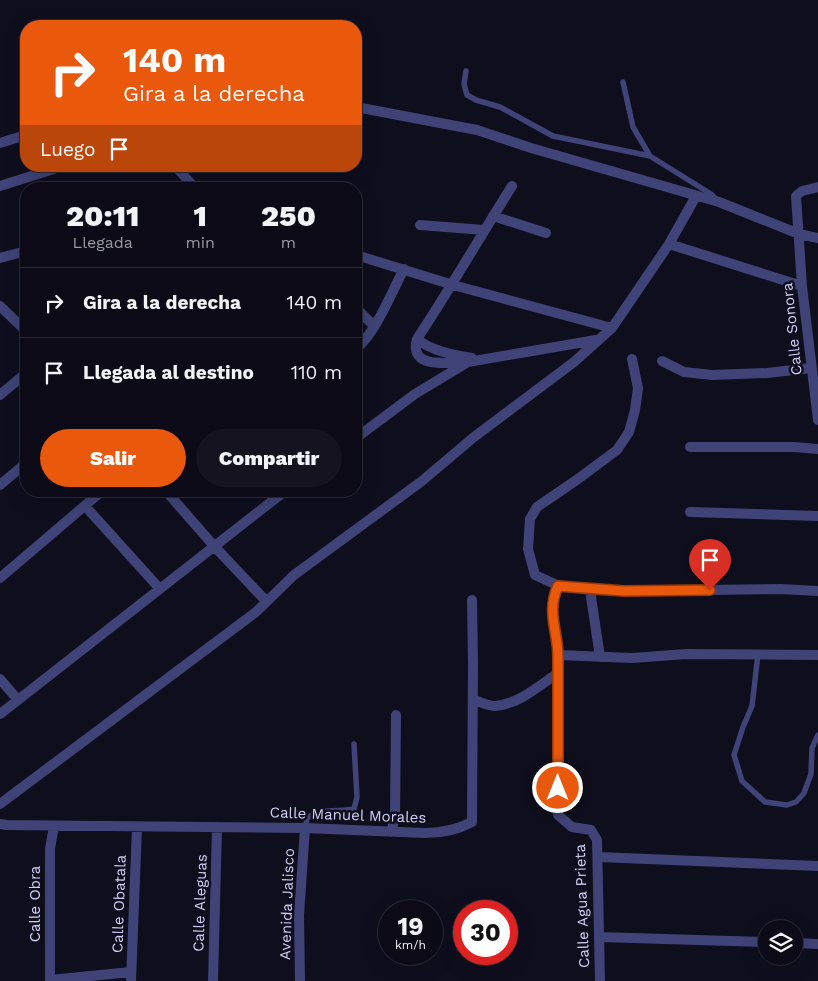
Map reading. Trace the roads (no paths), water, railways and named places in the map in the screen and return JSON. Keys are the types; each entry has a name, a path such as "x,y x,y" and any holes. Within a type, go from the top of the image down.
{"street":[{"path":"362,108 477,130 531,148 719,202 799,234 818,238"},
{"path":"0,142 20,137"},
{"path":"0,186 44,172"},
{"path":"180,172 190,182"},
{"path":"512,186 418,339 415,346 419,356 428,362 436,364 468,362 597,340"},
{"name":"Calle Sonora","path":"818,187 802,191 796,196 802,286 818,420"},
{"path":"0,804 256,612 294,575 422,481 474,437 574,362 612,328 668,244 696,196"},
{"path":"493,216 546,233"},
{"path":"420,225 484,230"},
{"path":"668,244 802,286"},
{"path":"0,258 20,253"},
{"path":"362,257 612,328"},
{"path":"362,344 374,326 404,269"},
{"path":"0,306 20,323"},
{"path":"362,314 374,326"},
{"path":"418,339 423,344 436,349 479,360"},
{"path":"632,359 638,388 629,432 617,450 537,507 530,519 528,549 535,575 558,586 590,590 781,589 818,591"},
{"path":"662,361 684,372 712,375 767,373 811,368"},
{"path":"362,434 415,394 468,362"},
{"path":"0,395 20,378"},
{"path":"690,447 794,447 818,449"},
{"path":"0,485 20,468"},
{"path":"0,578 95,497"},
{"path":"171,497 266,601"},
{"path":"0,714 277,497"},
{"path":"85,506 160,589"},
{"path":"690,512 818,516"},
{"name":"Calle Agua Prieta","path":"558,586 554,596 552,611 558,655 558,815 572,827 591,830 597,840 600,981"},
{"path":"590,590 600,657"},
{"name":"Calle Manuel Morales","path":"0,824 305,828 391,832 444,832 462,828 472,822 472,600"},
{"path":"558,655 648,658 686,654 818,655"},
{"path":"473,699 484,704 496,706 524,697 558,673"},
{"path":"0,679 18,700"},
{"path":"391,832 395,818 396,716"},
{"name":"Calle Obra","path":"50,981 50,849 54,826"},
{"name":"Calle Obatala","path":"131,977 137,827"},
{"name":"Calle Aleguas","path":"213,981 217,827"},
{"name":"Avenida Jalisco","path":"300,981 299,915 305,828"},
{"path":"598,857 818,866"},
{"path":"599,937 758,942"},
{"path":"803,943 818,944"},
{"path":"50,981 131,977"}],"lane":[{"path":"466,71 464,84 467,95 476,100 500,107 553,136 650,156 711,194 719,202"},
{"path":"623,82 633,127 650,156"},
{"path":"758,654 752,706 734,755 742,781 764,802 787,805 796,802 804,793 810,774 812,748 818,735"},
{"path":"305,828 307,818 315,812 354,809 357,797 354,744"}]}
